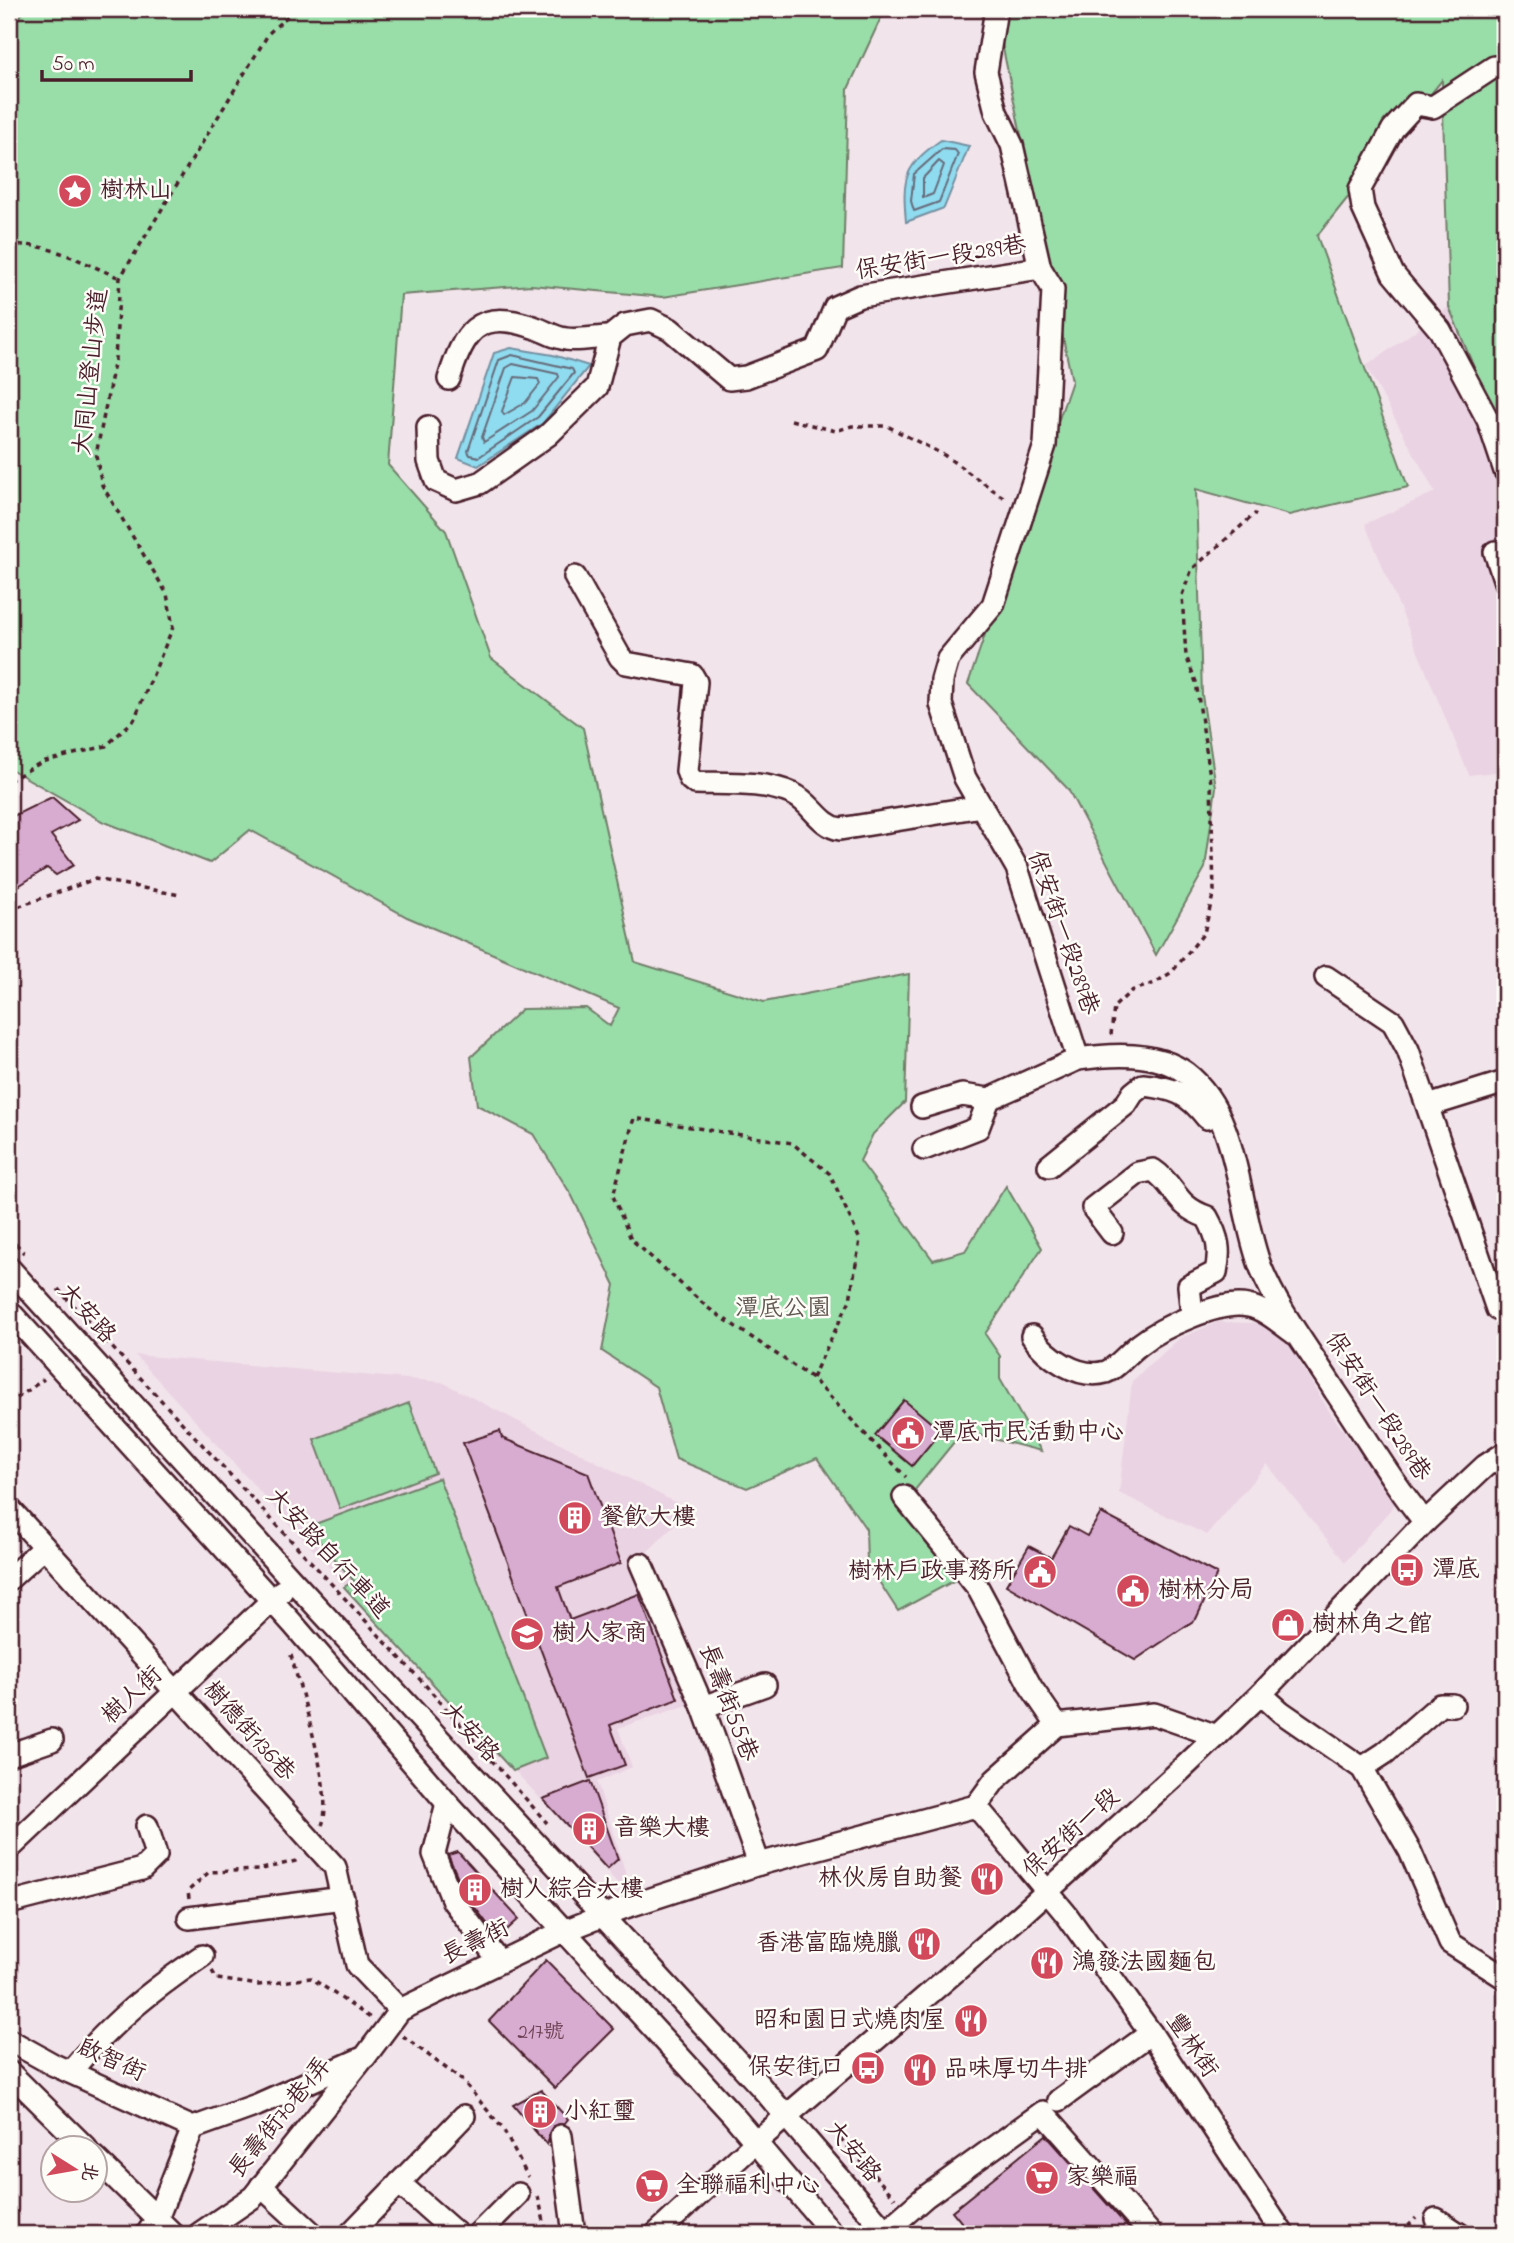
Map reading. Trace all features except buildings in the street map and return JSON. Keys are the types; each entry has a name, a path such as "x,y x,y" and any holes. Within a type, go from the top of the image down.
{"street":[{"path":"996,9 986,72 996,112 1012,145 1040,268"},
{"path":"1494,67 1433,107 1416,104 1393,129 1360,189 1363,208 1392,274 1440,330 1488,420 1505,471"},
{"name":"保安街一段289巷","path":"449,379 461,343 471,330 495,321 527,324 565,339 610,337 625,325 651,320 670,329 729,379 746,377 817,350 835,307 860,296 1040,268 1053,289 1045,444 993,605 948,659 942,680 941,704 953,744 965,778 1017,867 1078,1059 1115,1054 1170,1063 1187,1074 1214,1102 1225,1132 1261,1268 1299,1336 1400,1492 1426,1522"},
{"path":"429,427 429,461 436,481 457,490 480,483 548,435 597,387 610,337"},
{"path":"1494,552 1505,582"},
{"path":"575,577 620,657 626,663 692,675 696,682 687,771 695,783 752,785 792,794 827,827 840,829 982,806"},
{"path":"1326,977 1393,1022 1408,1050 1497,1309 1505,1312"},
{"path":"922,1107 962,1096 989,1099 1078,1059"},
{"path":"1428,1106 1505,1082"},
{"path":"1049,1166 1126,1104 1133,1093 1143,1085 1168,1087 1194,1100 1214,1127 1225,1132"},
{"path":"924,1149 978,1128 989,1099"},
{"path":"1112,1233 1093,1208 1138,1173 1153,1170 1162,1176 1188,1211 1207,1217 1217,1236 1220,1255 1216,1272 1189,1286 1192,1314"},
{"name":"大安路","path":"9,1268 292,1580 787,2116 887,2233"},
{"path":"1032,1336 1039,1346 1062,1364 1087,1373 1107,1372 1140,1344 1192,1314 1247,1305 1299,1336"},
{"path":"9,1311 273,1602 447,1803 757,2142 833,2234"},
{"name":"保安街一段","path":"656,2234 757,2142 1047,1892 1217,1736 1261,1694 1426,1522 1485,1466 1505,1453"},
{"path":"904,1497 978,1588 1031,1687 1056,1725"},
{"name":"樹德街136巷","path":"9,1508 335,1867 343,1898"},
{"path":"9,1579 44,1547"},
{"name":"長壽街55巷","path":"641,1564 703,1707 759,1864"},
{"name":"樹人街","path":"9,1849 273,1602 292,1580"},
{"path":"703,1707 765,1685"},
{"path":"1261,1694 1282,1712 1362,1768 1410,1851 1450,1943 1505,1978"},
{"path":"1362,1768 1385,1753 1440,1705 1453,1705"},
{"path":"1047,1892 976,1806 995,1780 1056,1725 1154,1714 1217,1736"},
{"path":"9,1755 52,1740"},
{"path":"447,1803 434,1854 453,1901 498,1960"},
{"name":"長壽街","path":"193,2128 257,2105 365,2057 400,2010 498,1960 564,1931 759,1864 976,1806"},
{"path":"9,1903 142,1869 156,1855 147,1826"},
{"name":"豐林街","path":"1047,1892 1151,2033 1283,2234"},
{"path":"190,1918 343,1898 357,1965 400,2010"},
{"path":"70,2072 106,2030 153,1989 202,1956"},
{"path":"1059,2100 1151,2033"},
{"name":"啟智街","path":"9,2040 70,2072 193,2128"},
{"name":"長壽街70巷1弄","path":"152,2227 198,2234 253,2197 365,2057"},
{"path":"9,2072 72,2134"},
{"path":"887,2233 907,2212 1043,2112 1068,2144 1151,2234"},
{"path":"350,2234 464,2116"},
{"path":"152,2227 193,2128"},
{"path":"561,2136 574,2234"},
{"path":"108,2174 152,2227 173,2234"},
{"path":"399,2183 457,2234"},
{"path":"261,2186 313,2234"},
{"path":"478,2234 518,2194"},
{"path":"1436,2219 1459,2234"}],"path":[{"name":"大同山登山步道","path":"9,781 42,762 106,746 134,719 173,627 167,594 102,485 96,455 115,359 120,278 269,33 295,9"},
{"name":"大同山登山步道","path":"9,245 25,244 54,249 120,278"},
{"path":"791,420 836,431 852,426 887,426 944,455 1025,512"},
{"path":"1115,1054 1110,1031 1114,1007 1131,991 1155,983 1172,972 1204,933 1214,891 1211,783 1196,682 1186,656 1182,595 1192,569 1256,513"},
{"path":"9,910 95,879 180,895"},
{"path":"812,1378 850,1300 860,1240 830,1174 792,1143 634,1118 613,1196 631,1239 708,1308 812,1378 906,1474 904,1497"},
{"path":"9,1236 27,1255"},
{"name":"大安路自行車道","path":"54,1284 427,1687 553,1829"},
{"path":"840,2138 907,2212"}],"shaded area":[{"path":"1449,307 1505,443 1505,789 1496,772 1469,775 1365,524 1435,492 1366,366"},
{"path":"1218,1322 1258,1323 1289,1345 1329,1411 1396,1503 1345,1562 1267,1464 1207,1535 1119,1493 1132,1381 1180,1338"},
{"name":"樹人家商","path":"135,1355 442,1382 690,1510 633,1566 694,1703 618,1728 632,1767 597,1782 631,1890 623,1889"}],"green space":[{"name":"潭底公園","path":"26,9 885,9 848,89 843,268 663,297 531,285 401,295 388,465 446,531 491,658 583,728 635,962 764,1002 909,974 905,1102 873,1134 860,1161 933,1260 965,1251 1006,1186 1042,1248 985,1334 1000,1356 1000,1379 1041,1451 963,1431 914,1491 959,1578 898,1611 867,1563 866,1529 817,1458 747,1488 676,1459 656,1387 602,1351 615,1285 572,1196 533,1134 477,1105 471,1057 522,1009 586,1008 610,1026 619,1008 407,917 250,830 210,863 102,821 9,768 9,29"},
{"path":"999,9 1505,9 1505,443 1449,307 1442,80 1317,236 1408,487 1289,515 1196,489 1202,695 1216,787 1205,868 1156,955 1068,789 968,684 1072,381 1000,34"},
{"path":"409,1403 435,1473 340,1509 314,1439"},
{"path":"439,1478 546,1758 513,1771 344,1587 354,1581 307,1527"}],"water":[{"path":"941,140 969,146 944,208 906,222 905,194 908,174 919,158"},
{"path":"511,348 553,355 589,366 543,423 478,466 458,458 494,353"}],"place":[{"name":"樹林山","path":"75,191"},
{"name":"潭底市民活動中心","path":"908,1433"},
{"name":"餐飲大樓","path":"575,1518"},
{"name":"潭底","path":"1407,1570"},
{"name":"樹林戶政事務所","path":"1040,1572"},
{"name":"樹林分局","path":"1133,1591"},
{"name":"樹林角之館","path":"1288,1625"},
{"name":"樹人家商","path":"527,1634"},
{"name":"音樂大樓","path":"589,1829"},
{"name":"林伙房自助餐","path":"987,1879"},
{"name":"樹人綜合大樓","path":"475,1890"},
{"name":"香港富臨燒臘","path":"924,1944"},
{"name":"鴻發法國麵包","path":"1047,1963"},
{"name":"昭和園日式燒肉屋","path":"971,2021"},
{"name":"保安街口","path":"868,2068"},
{"name":"品味厚切牛排","path":"920,2070"},
{"name":"小紅璽","path":"540,2112"},
{"name":"家樂福","path":"1042,2178"},
{"name":"全聯福利中心","path":"652,2186"}]}
